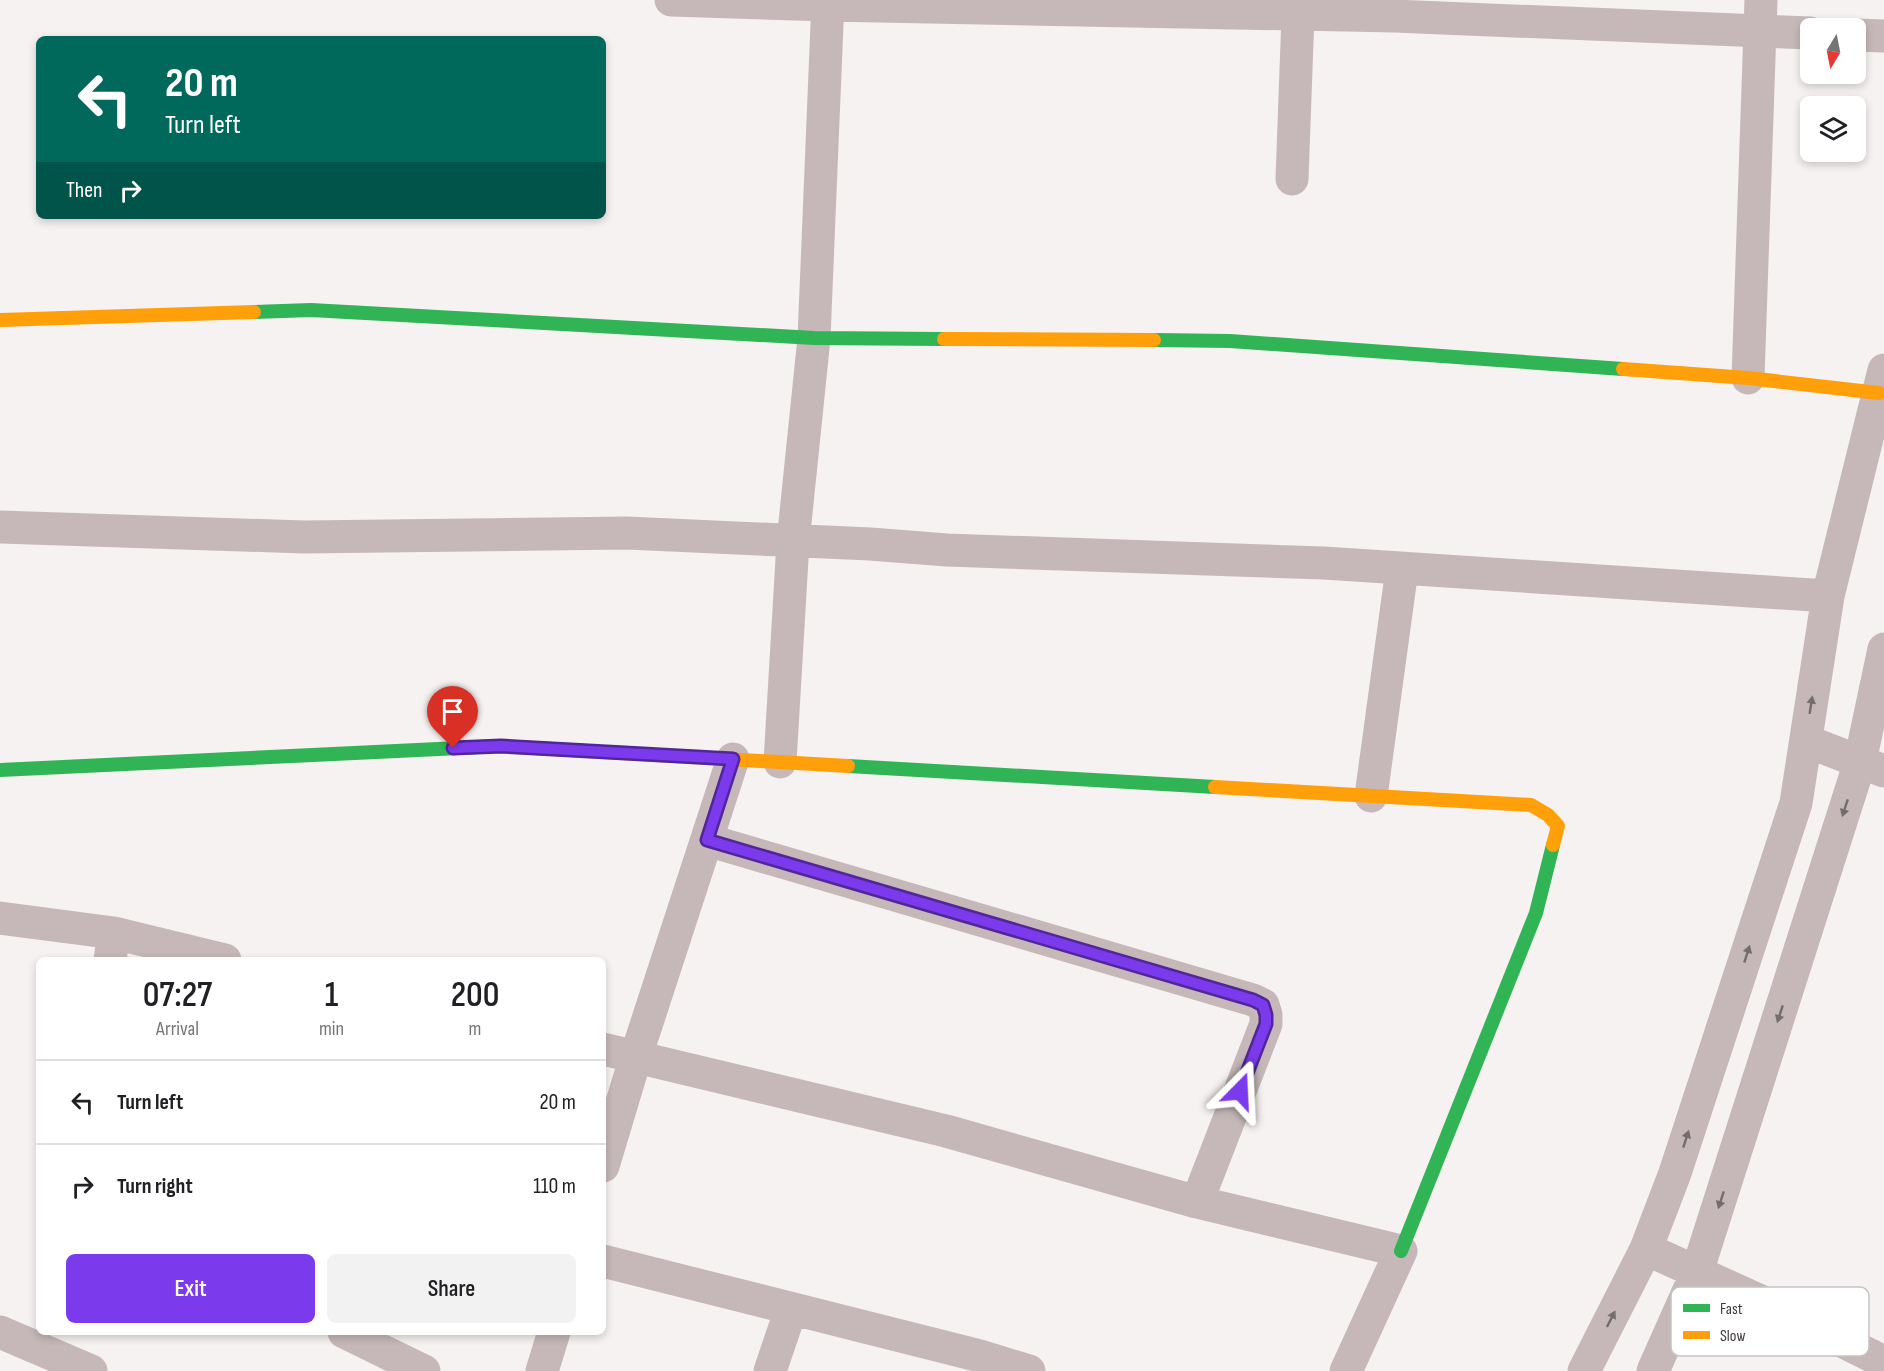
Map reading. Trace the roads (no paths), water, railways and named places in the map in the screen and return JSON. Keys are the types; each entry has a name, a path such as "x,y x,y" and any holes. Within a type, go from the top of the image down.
{"street":[{"path":"671,0 1298,15 1761,15 1800,29"},
{"path":"780,762 793,542 814,338 828,3"},
{"path":"1292,179 1298,15"},
{"path":"1748,378 1761,15"},
{"path":"1866,35 1884,36"},
{"path":"0,320 311,310 814,338 1230,341 1748,378 1881,382 1828,596 1796,803 1675,1173 1646,1249 1584,1371"},
{"path":"0,527 304,537 627,533 793,542 1324,563 1828,596"},
{"path":"1371,796 1402,569"},
{"path":"1690,1287 1872,766 1884,649"},
{"path":"1806,741 1872,766"},
{"path":"0,770 501,746 1531,805 1548,815 1558,826 1536,913 1401,1251 1346,1371"},
{"path":"606,1156 636,1056 733,759"},
{"path":"707,840 1253,1000 1263,1005 1266,1024 1197,1202"},
{"path":"0,918 112,947 199,957"},
{"path":"606,1050 946,1131 1197,1202 1401,1251"},
{"path":"1646,1249 1730,1287"},
{"path":"606,1262 791,1309 977,1364 1029,1371"},
{"path":"770,1371 791,1309"},
{"path":"1653,1371 1671,1330"},
{"path":"0,1332 91,1371"},
{"path":"351,1335 424,1371"},
{"path":"542,1371 553,1335"},
{"path":"1869,1355 1884,1362"}]}
